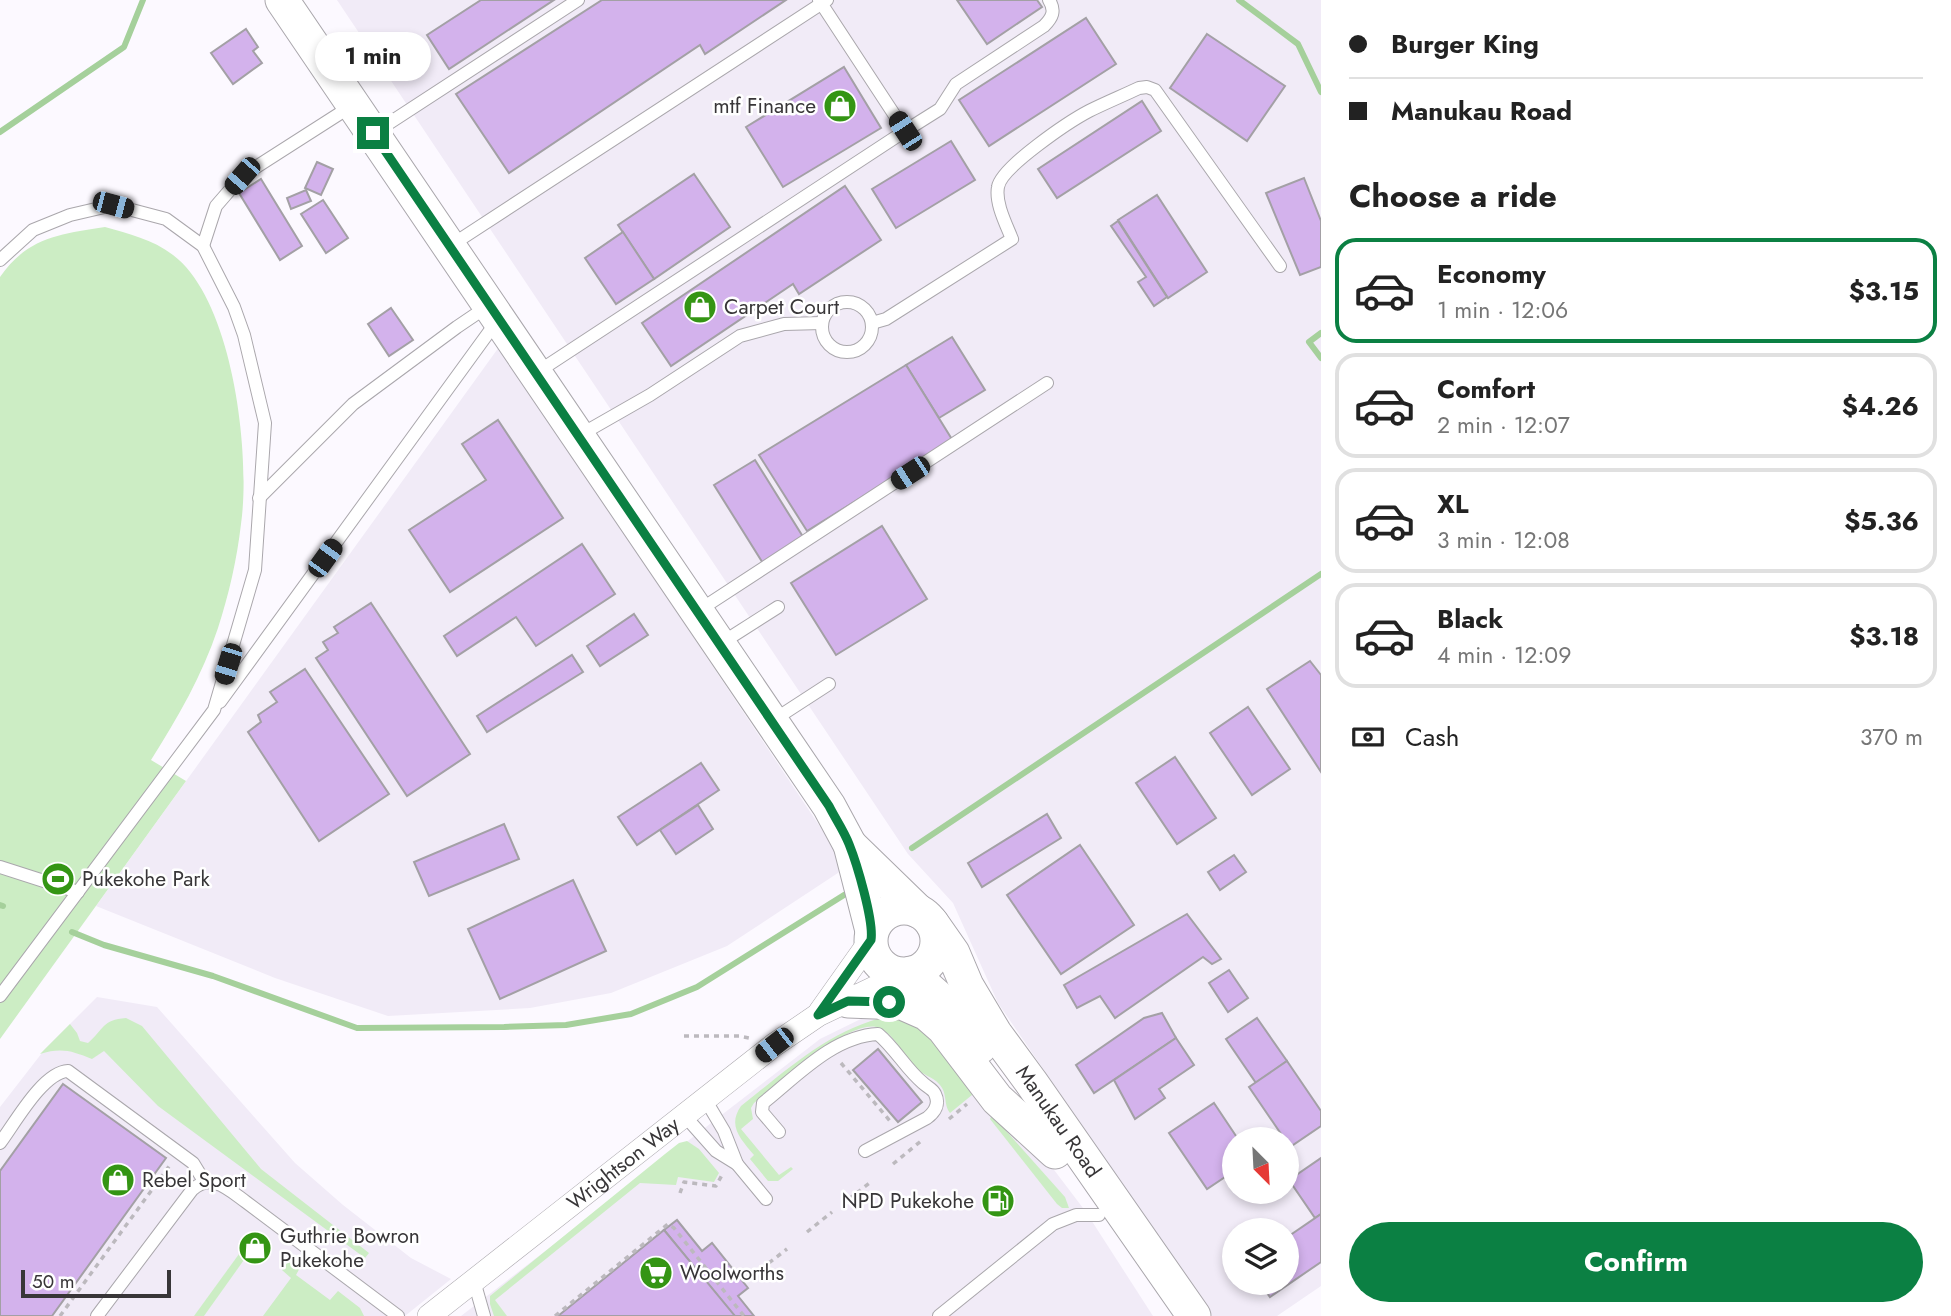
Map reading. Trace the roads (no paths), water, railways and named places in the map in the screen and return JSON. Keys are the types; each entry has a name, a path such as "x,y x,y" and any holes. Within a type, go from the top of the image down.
{"main road":[{"name":"Manukau Road","path":"282,0 829,806 850,845 871,936"},
{"name":"Manukau Road","path":"850,845 925,917 953,953 967,986 995,1033 1194,1316"},
{"path":"907,908 925,917 936,932 936,950 927,965 907,974 884,967 872,950 871,936 877,922 886,913 907,908"},
{"name":"Manukau Road","path":"907,974 957,1014 1168,1316"},
{"path":"848,1001 902,1003 927,1014 943,1028 997,1099 1055,1152"}],"street":[{"name":"Wrightson Way","path":"818,1015 871,936"},
{"name":"Wrightson Way","path":"429,1316 774,1045 818,1015 907,974"}],"lane":[{"path":"373,133 578,0"},
{"path":"536,373 940,108 956,84 1044,26 1052,18 1054,8 1049,0"},
{"path":"450,246 823,1 905,131"},
{"path":"872,323 886,319 1012,239 998,198 998,183 1002,176 1032,149 1086,112 1139,88 1155,90 1280,266"},
{"path":"203,246 216,206 242,176 354,104"},
{"path":"0,260 33,230 70,215 113,205 166,219 203,246 238,317 265,423 258,498 256,570 214,710"},
{"path":"847,302 863,308 872,323 869,340 856,351 847,353 831,347 825,340 822,323 831,308 847,302"},
{"path":"258,498 353,404 457,327 494,311"},
{"path":"0,996 214,710 494,311"},
{"path":"579,436 650,395 740,336 784,324 822,323"},
{"path":"698,612 1047,383"},
{"path":"720,644 778,607"},
{"path":"772,722 829,684"},
{"path":"0,867 78,891"},
{"path":"779,1132 762,1112 763,1103 824,1053 863,1036 878,1034 914,1074 931,1088 937,1105 927,1118 865,1151"},
{"path":"0,1143 48,1079 61,1071 68,1071 193,1163 204,1181"},
{"path":"705,1099 724,1131 737,1164 766,1199"},
{"path":"684,1115 716,1151 737,1164"},
{"path":"97,1316 191,1190 204,1181 214,1181 246,1202 398,1316"},
{"path":"939,1316 1053,1224 1076,1215 1099,1215"},
{"path":"474,1281 484,1316"}],"waterway":[{"path":"0,132 124,47 143,0"},
{"path":"1239,0 1298,44 1321,92"},
{"path":"1321,333 1309,342 1321,358"},
{"path":"912,848 1321,574"},
{"path":"72,932 104,945 213,976 357,1028 566,1025 631,1014 697,987 844,895"}],"place":[{"name":"mtf Finance","path":"840,106"},
{"name":"Carpet Court","path":"700,307"},
{"name":"Pukekohe Park","path":"58,879"},
{"name":"Rebel Sport","path":"118,1180"},
{"name":"NPD Pukekohe","path":"998,1201"},
{"name":"Guthrie Bowron Pukekohe","path":"255,1248"},
{"name":"Woolworths","path":"656,1273"}]}
